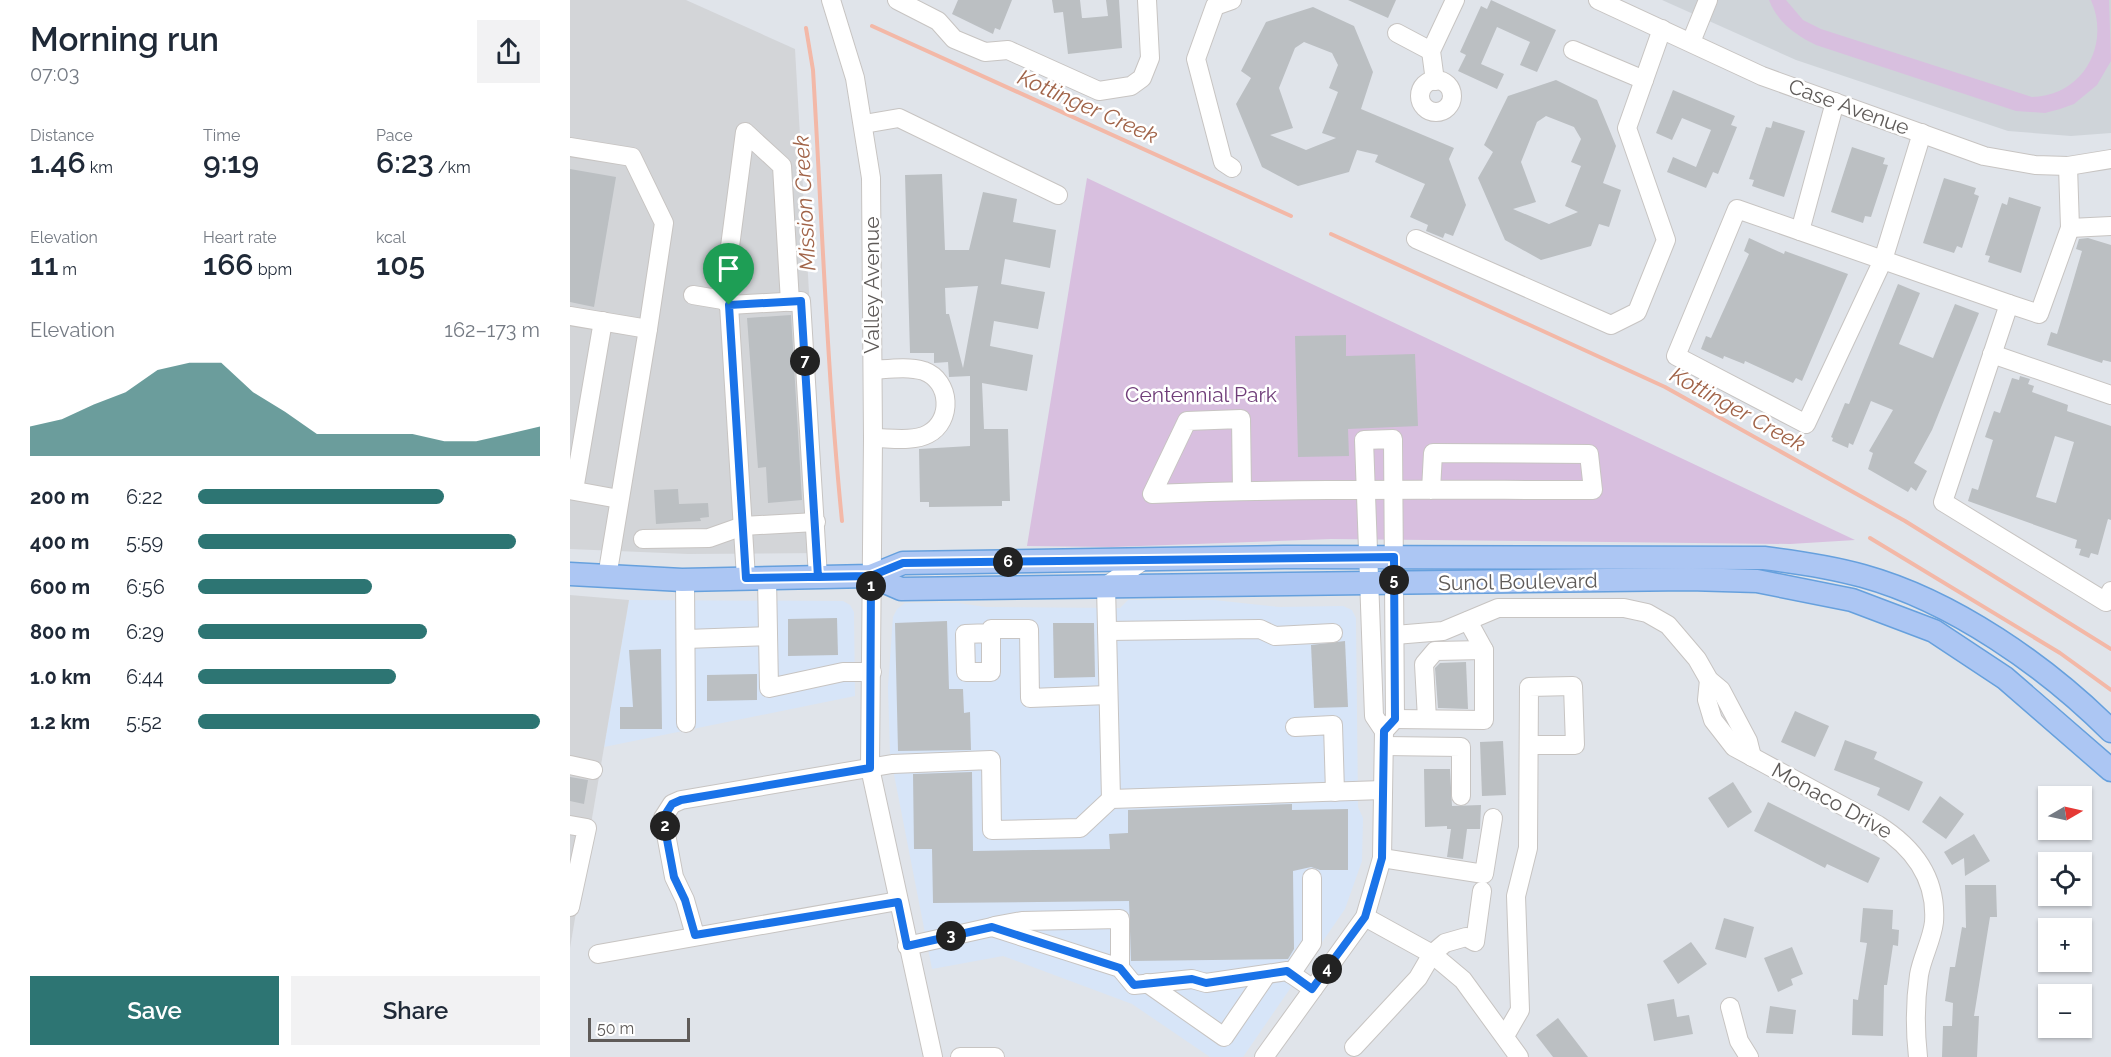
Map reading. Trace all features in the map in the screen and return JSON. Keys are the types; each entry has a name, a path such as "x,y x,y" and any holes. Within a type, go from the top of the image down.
{"main road":[{"name":"Sunol Boulevard","path":"570,574 685,580 871,576 903,563 1368,557 1764,558 1813,565 1865,577 1908,592 1993,638 2039,669 2085,705 2111,731"},
{"name":"Sunol Boulevard","path":"871,576 901,589 1757,581 1852,600 1934,631 2006,678 2111,770"}],"street":[{"name":"Valley Avenue","path":"831,0 846,45 864,124 872,214 873,438 870,768 933,1057"},
{"path":"897,0 938,21 954,39 985,52 1008,50 1099,91 1131,86 1142,78 1150,58 1146,0"},
{"path":"1232,168 1223,162 1196,59 1215,6 1233,0"},
{"name":"Case Avenue","path":"1598,0 1762,76 2005,161 2068,166 2111,159"},
{"path":"1691,42 1708,0"},
{"path":"1435,81 1431,51 1453,1"},
{"path":"1416,239 1611,325 1637,312 1666,240 1627,128 1662,29"},
{"path":"1397,33 1431,51"},
{"path":"1573,50 1644,80"},
{"path":"1800,231 1835,102"},
{"path":"864,124 899,118 1058,195"},
{"path":"790,302 782,166 745,132 726,302 743,526 757,578 768,636 769,688 843,672 872,672"},
{"path":"1922,133 1883,260 1806,424 1676,356 1737,209 1883,260 2009,304 2039,314 2070,228 2068,166"},
{"path":"570,147 632,157 664,223 607,577"},
{"path":"2070,228 2111,226"},
{"path":"693,295 726,302 801,301 818,577"},
{"path":"2009,304 1943,502 2106,602 2111,591"},
{"path":"570,316 648,329"},
{"path":"603,321 572,490 619,499"},
{"path":"1992,354 2111,395"},
{"path":"873,370 925,372 936,379 943,389 946,402 945,415 938,426 927,435 915,438 873,438"},
{"path":"1242,490 1241,419 1187,421 1152,495 1242,490 1366,491 1593,490 1589,454 1433,453 1431,490"},
{"path":"1264,1057 1365,917 1382,858 1383,790 1388,732 1395,635 1393,439 1364,440 1374,716 1388,732 1461,747 1461,796"},
{"path":"643,539 709,538 743,526 816,522"},
{"path":"1112,799 1106,586 1144,560"},
{"path":"685,580 686,723"},
{"name":"Monaco Drive","path":"1395,635 1443,632 1498,608 1623,608 1647,613 1668,625 1697,659 1709,680 1721,690 1748,741 1752,757 1878,825 1899,839 1919,861 1932,892 1934,923 1919,974 1915,1025 1918,1057"},
{"path":"1388,732 1427,719 1484,720 1484,650 1468,621"},
{"path":"991,633 991,629 1029,629 1030,698 1108,695"},
{"path":"1107,632 1260,629 1275,636 1333,633"},
{"path":"686,639 768,636"},
{"path":"1427,719 1424,664 1436,651 1484,650"},
{"path":"1294,727 1333,726 1335,792"},
{"path":"1505,1036 1520,1010 1516,896 1528,848 1529,745"},
{"path":"695,935 685,900 674,877 663,818 672,804 681,800 870,768 991,760 992,830 1080,828 1112,799 1383,790"},
{"path":"570,765 592,770"},
{"path":"1382,858 1484,874 1493,818"},
{"path":"570,825 587,828 570,908"},
{"path":"1291,974 1312,942 1312,878"},
{"path":"1354,1047 1418,978 1432,954 1445,943 1466,937 1475,942 1482,891"},
{"path":"598,954 695,935 898,902"},
{"path":"1365,917 1432,954 1463,980 1519,1057"},
{"path":"907,946 1022,921 1120,919 1120,968"},
{"path":"992,927 1120,968 1134,985 1192,979 1206,983 1287,971 1312,989"},
{"path":"1147,983 1224,1037 1266,974"},
{"path":"1730,1006 1738,1041 1749,1057"},
{"path":"960,1057 995,1057"}],"shaded area":[{"path":"570,0 686,0 795,49 824,553 688,554 570,549"},
{"path":"1662,0 2111,0 2111,133 2071,136 2008,131 1796,60"},
{"path":"570,595 629,600 570,948"},
{"path":"629,600 843,601 850,605 854,612 855,696 604,747"},
{"path":"1128,600 1214,600 1279,607 1343,606 1352,610 1356,618 1358,807 1363,818 1362,861 1345,909 1243,1057 1210,1057 1132,1004 1003,956 932,969 890,754 888,687 893,617 897,609 905,603 959,603 986,607 1120,608"}],"green space":[{"path":"1769,0 1786,0 1803,20 1821,29 2032,97 2050,94 2065,88 2078,78 2088,65 2094,51 2097,34 2096,17 2091,0 2109,0 2111,61 2097,85 2074,104 2045,113 2016,111 1816,45 1788,27 1772,8"},
{"name":"Centennial Park","path":"1087,178 1855,540 1790,544 1331,539 1112,547 1027,546"}],"building":[{"path":"958,0 1012,0 1000,30 995,28 993,34 952,14"},
{"path":"1052,0 1080,0 1082,18 1085,18 1108,16 1106,0 1119,0 1122,48 1068,54 1063,12 1054,13"},
{"path":"1348,0 1396,0 1388,18"},
{"path":"1491,0 1556,30 1537,72 1520,65 1530,42 1497,27 1481,64 1504,74 1497,89 1458,71 1466,55 1460,52 1481,6 1487,9"},
{"path":"1313,7 1354,26 1373,72 1361,109 1454,148 1449,159 1466,205 1453,236 1445,233 1443,238 1426,231 1428,225 1410,217 1425,184 1375,162 1378,155 1357,150 1349,172 1298,186 1262,167 1236,104 1251,78 1241,71 1266,22","holes":["1304,42 1332,53 1338,65 1329,88 1338,92 1322,133 1336,138 1306,150 1270,135 1293,128 1279,88 1295,48"]},
{"path":"1556,80 1597,100 1616,146 1603,183 1621,190 1609,227 1599,224 1591,246 1541,260 1505,240 1478,178 1493,152 1484,145 1508,96","holes":["1546,116 1574,127 1581,139 1571,162 1581,166 1565,206 1578,212 1549,224 1513,209 1536,202 1521,162 1537,122"]},
{"path":"1673,90 1735,116 1731,125 1737,127 1718,174 1713,172 1706,188 1667,172 1673,157 1696,167 1711,130 1682,118 1672,140 1656,133"},
{"path":"1773,121 1805,131 1784,197 1752,186 1754,180 1749,179 1766,127 1771,128"},
{"path":"1852,147 1885,158 1883,164 1888,165 1871,217 1865,216 1863,223 1831,212"},
{"path":"570,169 616,177 594,307 570,302"},
{"path":"942,174 945,250 969,250 983,192 1017,199 1013,222 1056,230 1050,268 1005,259 1001,284 1045,292 1038,329 994,321 990,346 1033,355 1027,391 982,383 984,429 1008,429 1010,501 1002,501 1002,506 929,507 929,502 920,502 919,449 970,446 970,376 949,377 948,362 934,363 934,353 910,353 905,175","holes":["978,286 963,368 949,314 946,314 945,288"]},
{"path":"1944,178 1976,188 1974,194 1979,196 1962,248 1957,246 1954,253 1923,243"},
{"path":"2009,197 2041,207 2021,273 1988,262 1990,256 1985,255 2002,203 2007,205"},
{"path":"1749,238 1784,254 1785,251 1848,274 1802,381 1796,378 1793,383 1745,361 1744,364 1724,356 1723,359 1701,349 1706,336 1711,338 1749,254 1744,251"},
{"path":"2088,238 2111,245 2111,362 2103,360 2102,363 2047,345 2051,332 2057,334 2072,285 2082,251 2076,249 2079,239"},
{"path":"1898,284 1920,293 1899,344 1933,358 1955,304 1979,313 1932,430 1914,463 1927,471 1916,491 1911,487 1908,492 1868,469 1873,453 1869,451 1893,410 1871,401 1853,445 1849,443 1848,448 1832,441 1831,437 1845,403 1849,404"},
{"path":"791,315 802,500 768,503 766,467 758,468 747,318"},
{"path":"1346,335 1346,356 1415,354 1418,426 1348,429 1349,456 1298,457 1295,336"},
{"path":"2020,376 2030,379 2028,384 2034,386 2032,392 2068,405 2067,411 2111,426 2111,520 2108,519 2098,555 2091,553 2089,558 2079,555 2081,549 2075,548 2077,540 1968,501 1972,488 1978,490 1993,440 1985,437 1994,411 2000,413 2012,378 2019,380","holes":["2055,436 2074,442 2056,503 2036,497"]},
{"path":"678,489 679,504 708,503 709,517 700,518 701,521 656,524 654,490"},
{"path":"837,618 838,655 788,656 788,619"},
{"path":"947,621 949,689 963,689 964,713 970,712 971,750 898,751 895,623"},
{"path":"1053,623 1094,623 1095,677 1054,678"},
{"path":"1345,641 1348,707 1314,708 1311,645"},
{"path":"661,649 662,729 620,729 620,707 633,707 629,650"},
{"path":"1466,662 1468,709 1438,708 1435,668 1440,663"},
{"path":"757,674 757,700 707,701 707,675"},
{"path":"1795,711 1829,726 1815,757 1781,742"},
{"path":"1845,740 1877,752 1874,759 1923,782 1909,811 1877,795 1880,788 1834,770"},
{"path":"1503,741 1506,795 1482,796 1480,742"},
{"path":"1424,769 1450,769 1452,806 1481,805 1480,829 1467,829 1463,859 1447,857 1451,829 1447,829 1447,826 1425,827"},
{"path":"972,772 973,851 1110,849 1109,834 1128,833 1128,810 1292,804 1292,810 1348,809 1348,870 1320,870 1311,867 1293,871 1294,949 1288,959 1131,961 1129,901 933,903 932,849 914,849 913,774"},
{"path":"570,777 588,780 584,804 570,801"},
{"path":"1733,782 1752,812 1728,828 1708,798"},
{"path":"1940,796 1964,814 1946,839 1922,822"},
{"path":"1768,802 1880,858 1868,883 1827,864 1825,868 1754,831"},
{"path":"1974,834 1990,861 1965,876 1964,858 1952,865 1944,852"},
{"path":"1965,885 1996,885 1997,917 1990,917 1974,1016 1979,1016 1977,1057 1942,1057 1943,1026 1952,1026 1953,1003 1945,1001 1950,967 1955,967 1962,927 1966,928"},
{"path":"1863,908 1893,910 1892,929 1899,930 1898,946 1893,945 1887,985 1884,985 1883,1036 1852,1035 1853,999 1858,1000 1867,943 1860,942"},
{"path":"1724,918 1754,927 1746,958 1715,949"},
{"path":"1691,942 1707,964 1678,984 1663,961"},
{"path":"1792,947 1803,974 1791,979 1793,985 1778,992 1764,958"},
{"path":"1674,999 1677,1017 1689,1015 1693,1034 1654,1041 1647,1004"},
{"path":"1770,1006 1796,1010 1793,1034 1766,1033"},
{"path":"1558,1018 1588,1057 1553,1057 1536,1035"}],"waterway":[{"name":"Kottinger Creek","path":"872,26 1291,216"},
{"name":"Mission Creek","path":"806,28 813,70 829,352 842,521"},
{"name":"Kottinger Creek","path":"1331,234 1665,387 1905,521 2111,649"},
{"path":"1870,538 2060,653 2111,690"}],"route":[{"path":"729,305 746,578 767,578 847,576 850,576 871,576 870,768 681,800 672,804 663,818 674,877 685,900 695,935 898,902 907,946 992,927 1120,968 1134,985 1192,979 1206,983 1287,971 1312,989 1365,917 1382,858 1384,731 1395,719 1394,557 903,563 871,576 818,577 816,522 801,301 729,305"}]}
